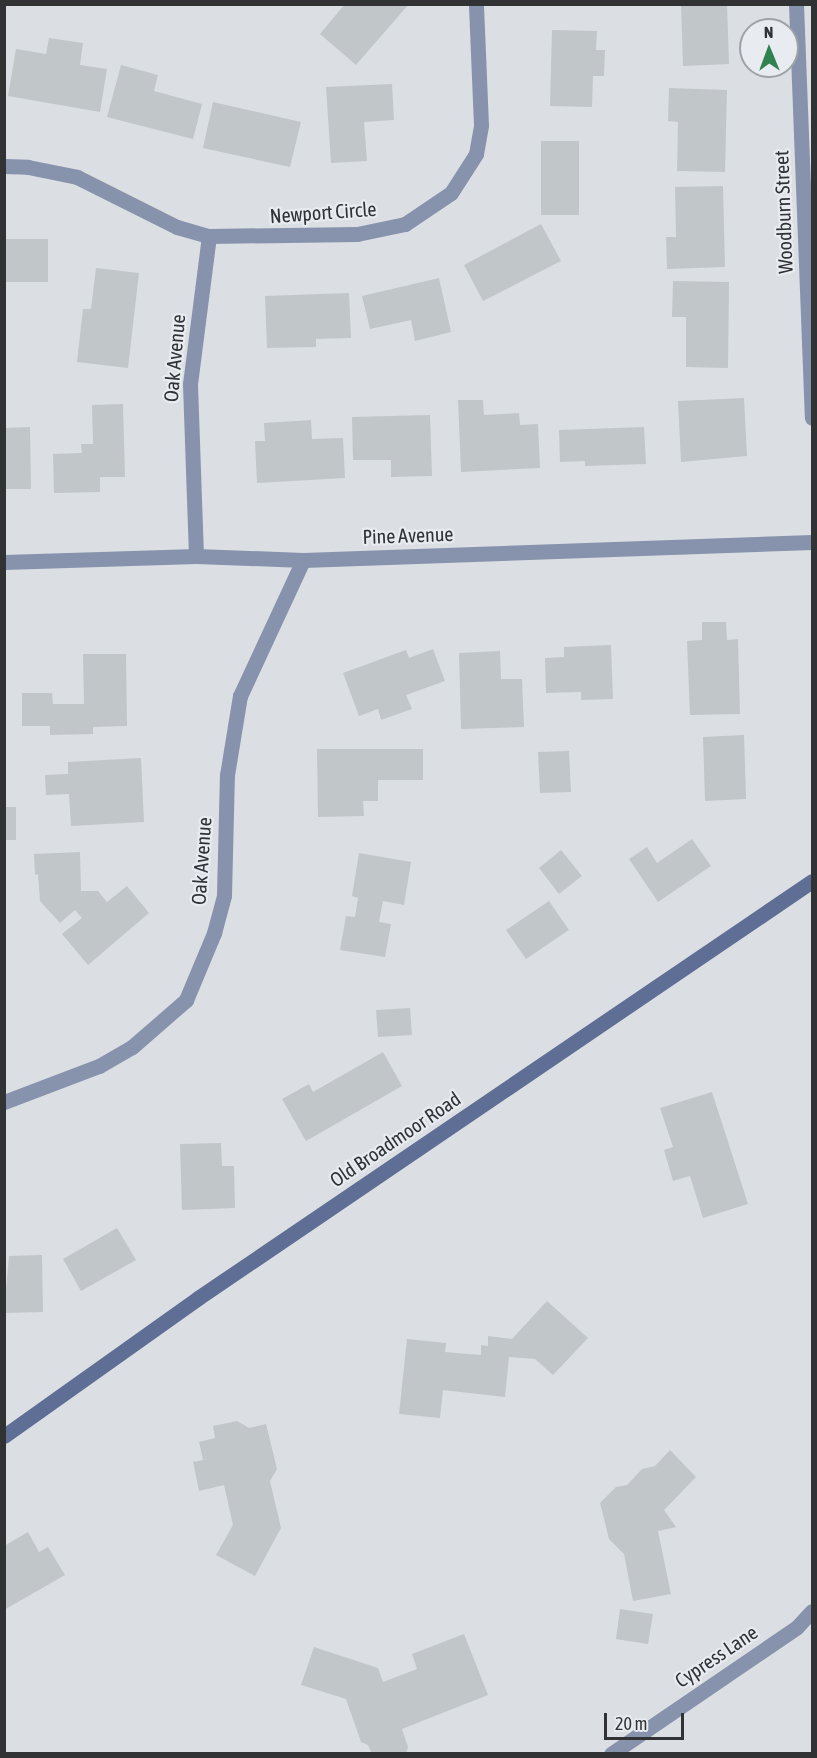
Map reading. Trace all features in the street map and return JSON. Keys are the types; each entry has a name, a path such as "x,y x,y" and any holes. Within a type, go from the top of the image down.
{"street":[{"name":"Newport Circle","path":"4,166 28,167 77,177 177,226 209,236 357,234 382,230 429,212 451,193 476,154 481,125 476,4"},
{"name":"Woodburn Street","path":"796,4 813,418"},
{"name":"Oak Avenue","path":"196,556 190,384 209,236"},
{"name":"Pine Avenue","path":"4,562 196,556 303,560 813,542"},
{"name":"Oak Avenue","path":"4,1102 99,1066 132,1047 186,1000 214,933 224,895 227,775 240,696 303,560"},
{"name":"Old Broadmoor Road","path":"4,1436 198,1298 813,881"},
{"name":"Cypress Lane","path":"611,1754 797,1627 813,1611"}],"building":[{"path":"345,4 409,4 356,65 320,34"},
{"path":"681,4 727,4 729,64 683,66"},
{"path":"552,30 597,31 596,50 605,50 604,76 593,76 592,107 550,106"},
{"path":"49,38 83,43 80,65 107,69 100,112 8,96 16,49 46,54"},
{"path":"121,65 158,75 154,91 202,104 193,139 107,117"},
{"path":"392,84 394,120 364,122 367,161 331,163 326,87"},
{"path":"669,88 727,90 725,172 677,171 678,122 668,121"},
{"path":"213,102 301,122 290,167 203,148"},
{"path":"541,141 579,141 579,215 541,215"},
{"path":"723,186 725,267 667,269 666,237 676,237 675,187"},
{"path":"541,224 561,261 483,301 464,265"},
{"path":"4,239 48,239 48,282 4,282"},
{"path":"96,268 139,273 128,368 77,362 83,309 91,309"},
{"path":"439,278 451,332 415,341 411,320 370,329 362,296"},
{"path":"673,281 729,282 728,368 686,367 686,317 672,317"},
{"path":"349,293 351,338 316,339 316,347 267,348 265,296"},
{"path":"744,398 747,456 681,462 678,401"},
{"path":"458,400 483,400 484,415 519,413 520,425 538,424 540,468 461,472"},
{"path":"123,404 125,477 100,477 100,492 54,493 53,454 82,453 81,444 93,444 92,405"},
{"path":"430,415 432,476 391,477 391,460 353,460 352,417"},
{"path":"311,420 312,439 343,438 345,478 257,483 255,441 265,441 264,423"},
{"path":"30,427 31,489 4,489 4,428"},
{"path":"644,427 646,464 585,466 585,461 560,462 559,430"},
{"path":"702,622 726,622 727,640 738,639 740,714 690,715 687,641 702,640"},
{"path":"611,645 613,699 581,700 581,692 546,693 545,658 564,657 564,647"},
{"path":"433,649 445,681 406,695 412,709 381,720 378,709 359,716 343,673 406,650 409,658"},
{"path":"500,651 501,679 522,679 524,727 461,729 459,653"},
{"path":"83,654 126,654 127,726 93,727 93,734 50,735 50,726 22,726 22,693 52,693 53,704 84,704"},
{"path":"744,735 746,799 705,801 703,737"},
{"path":"317,749 423,749 423,780 378,780 378,801 363,801 364,816 318,817"},
{"path":"569,751 571,792 540,793 538,752"},
{"path":"141,758 144,822 71,826 69,794 46,795 45,775 68,774 68,762"},
{"path":"4,807 16,807 16,840 4,840"},
{"path":"692,839 711,866 658,902 629,859 647,847 657,863"},
{"path":"561,850 582,876 559,894 539,868"},
{"path":"80,852 81,891 98,891 107,902 127,886 149,913 88,965 62,934 82,918 75,910 60,923 40,901 38,874 35,875 34,854"},
{"path":"359,853 411,862 404,905 383,901 379,922 391,924 385,957 340,950 346,916 355,917 358,898 352,896"},
{"path":"549,901 569,930 526,959 506,930"},
{"path":"410,1008 412,1035 378,1037 376,1010"},
{"path":"383,1052 402,1086 306,1141 282,1099 309,1084 313,1092"},
{"path":"712,1092 748,1204 703,1218 690,1176 673,1181 664,1150 673,1147 660,1108"},
{"path":"221,1143 222,1166 234,1166 235,1208 182,1210 180,1144"},
{"path":"117,1228 136,1260 81,1291 63,1259"},
{"path":"42,1255 43,1312 4,1313 9,1256"},
{"path":"547,1301 588,1338 553,1375 535,1359 509,1357 505,1397 443,1390 440,1418 399,1414 407,1339 446,1343 445,1352 481,1355 481,1345 488,1346 488,1336 512,1339"},
{"path":"237,1421 249,1428 266,1424 277,1469 270,1481 281,1528 255,1576 216,1555 233,1525 224,1485 199,1491 193,1462 203,1460 199,1442 215,1438 213,1426"},
{"path":"670,1450 696,1477 664,1510 676,1527 658,1531 671,1594 633,1601 624,1554 609,1539 600,1503 616,1487 627,1485 642,1469 655,1466"},
{"path":"28,1532 39,1552 48,1547 65,1575 4,1610 4,1546"},
{"path":"620,1609 653,1614 648,1644 616,1639"},
{"path":"464,1634 488,1695 402,1729 408,1747 406,1754 372,1754 368,1745 361,1742 346,1699 301,1685 314,1647 378,1668 383,1682 417,1669 412,1654"}]}
